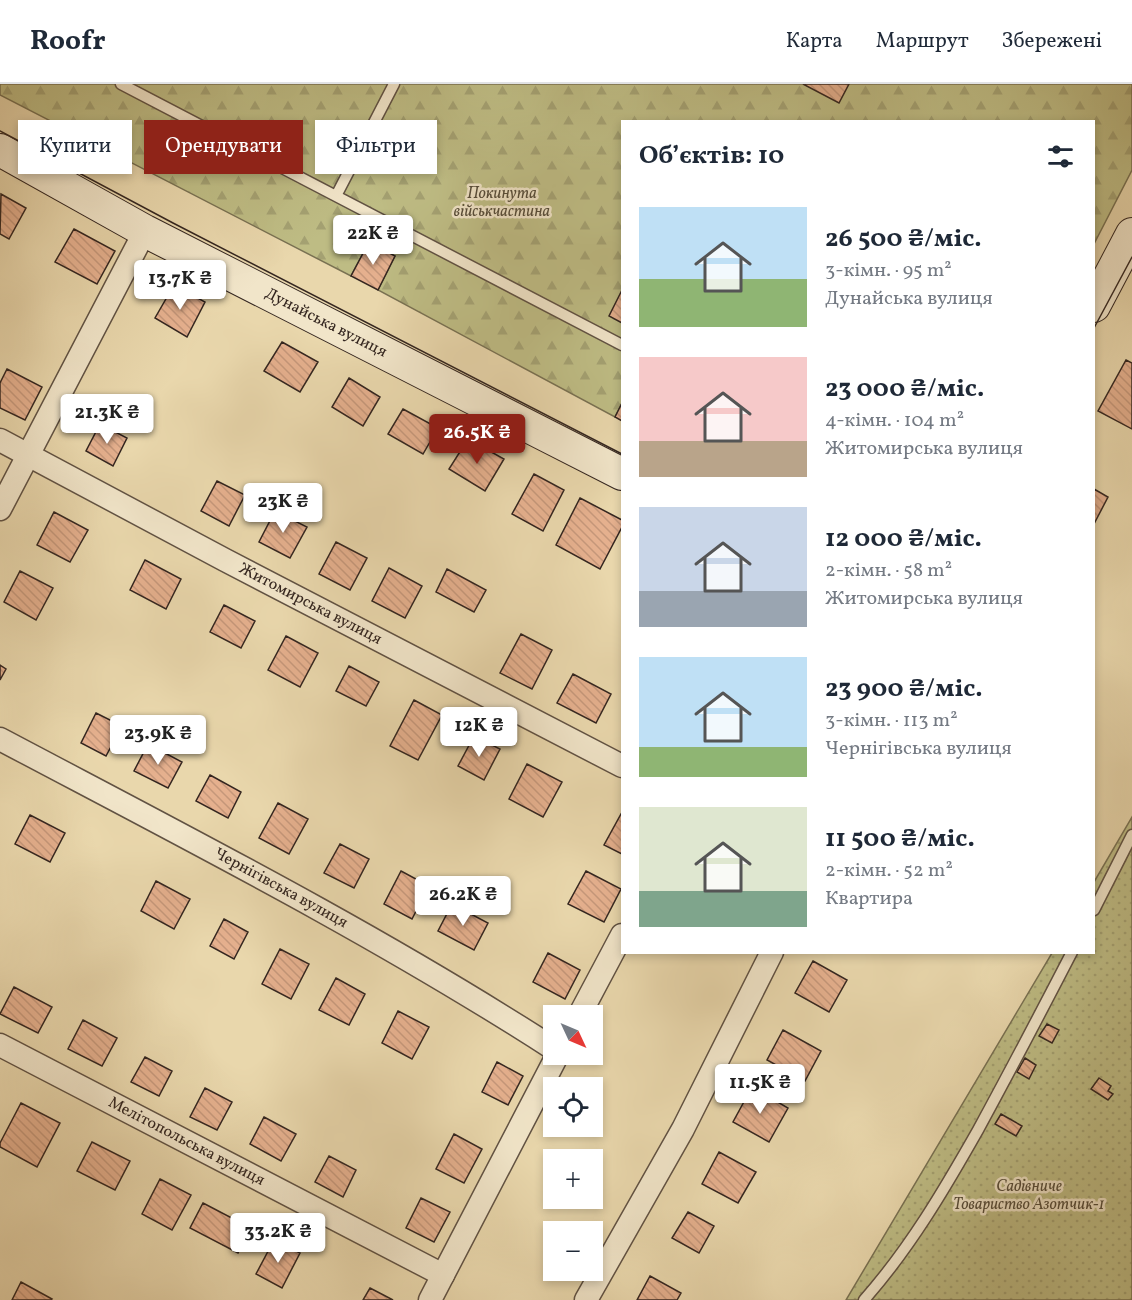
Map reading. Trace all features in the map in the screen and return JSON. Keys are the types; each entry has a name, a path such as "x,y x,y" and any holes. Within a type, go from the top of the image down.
{"street":[{"name":"Дунайська вулиця","path":"0,150 145,231 621,473"},
{"path":"0,508 145,231"},
{"path":"1095,304 1132,234"},
{"name":"Житомирська вулиця","path":"0,440 225,560 621,765"},
{"name":"Чернігівська вулиця","path":"0,739 301,899 543,1042"},
{"path":"585,1005 621,937"},
{"path":"586,1300 683,1129 771,954"},
{"name":"Мелітопольська вулиця","path":"0,1045 443,1275"},
{"path":"430,1300 552,1065"}],"lane":[{"path":"122,84 621,344"},
{"path":"336,196 394,84"},
{"path":"1095,908 1132,835"},
{"path":"864,1300 883,1279 940,1198 1014,1065 1071,954"}],"green space":[{"name":"Покинута військчастина","path":"0,84 1132,84 1132,170 1095,242 1095,120 621,120 621,405 615,417 378,290 395,256 369,242 351,276 153,174 303,174 303,120 144,120 144,169 132,163 132,120 48,120 0,95"},
{"name":"Садівниче Товариство Азотчик-1","path":"1132,817 1132,1300 846,1300 1051,954 1095,954 1095,880"}],"building":[{"path":"803,84 849,84 839,103"},
{"path":"1,194 26,208 9,239 0,234"},
{"path":"74,229 115,251 97,284 55,262"},
{"path":"369,242 395,256 378,290 351,276"},
{"path":"174,285 205,302 187,337 155,318"},
{"path":"621,292 621,322 609,316"},
{"path":"282,342 318,362 300,392 264,371"},
{"path":"1126,360 1132,363 1132,429 1098,411"},
{"path":"7,369 42,387 25,420 0,408 0,383"},
{"path":"349,378 380,397 363,426 332,407"},
{"path":"621,405 621,420 615,417"},
{"path":"403,409 438,428 423,454 388,434"},
{"path":"100,424 127,438 113,466 86,451"},
{"path":"468,439 504,459 485,491 449,469"},
{"path":"534,474 564,490 543,531 512,514"},
{"path":"217,481 245,495 229,526 201,511"},
{"path":"1095,490 1108,497 1095,522"},
{"path":"580,498 621,519 621,529 600,569 556,545"},
{"path":"275,511 307,527 290,558 259,542"},
{"path":"54,512 88,530 70,562 37,545"},
{"path":"336,542 367,558 350,590 319,574"},
{"path":"145,560 181,579 166,609 130,590"},
{"path":"389,568 422,586 405,618 372,601"},
{"path":"447,569 486,590 474,612 436,592"},
{"path":"20,571 53,588 36,620 4,602"},
{"path":"224,605 255,621 241,648 210,632"},
{"path":"521,634 552,650 532,689 500,673"},
{"path":"286,636 318,653 300,687 268,670"},
{"path":"0,665 6,669 0,680"},
{"path":"349,666 379,682 366,706 336,691"},
{"path":"573,674 611,694 596,723 557,703"},
{"path":"414,700 442,715 418,760 390,746"},
{"path":"96,713 122,726 106,756 81,743"},
{"path":"474,736 500,749 484,780 458,766"},
{"path":"148,744 182,762 168,788 134,771"},
{"path":"527,764 562,782 543,817 509,799"},
{"path":"210,775 241,792 228,818 196,801"},
{"path":"278,803 308,819 289,854 259,838"},
{"path":"621,814 621,854 604,845"},
{"path":"30,815 65,833 50,862 15,844"},
{"path":"340,844 369,859 354,888 324,873"},
{"path":"401,871 429,886 412,919 384,904"},
{"path":"586,871 621,889 604,922 568,904"},
{"path":"156,881 190,899 174,929 141,911"},
{"path":"452,904 488,923 474,950 438,931"},
{"path":"224,919 248,932 234,959 210,946"},
{"path":"280,949 309,964 291,999 262,984"},
{"path":"548,953 580,970 565,999 533,982"},
{"path":"813,961 847,980 829,1012 795,993"},
{"path":"336,978 365,994 349,1025 319,1010"},
{"path":"14,987 52,1007 38,1033 0,1014"},
{"path":"398,1011 429,1027 412,1059 382,1043"},
{"path":"83,1020 117,1038 102,1066 68,1049"},
{"path":"1047,1024 1059,1030 1052,1043 1039,1036"},
{"path":"783,1030 821,1051 805,1081 767,1060"},
{"path":"145,1057 172,1071 159,1096 131,1082"},
{"path":"1025,1058 1036,1065 1029,1079 1017,1072"},
{"path":"497,1062 523,1076 508,1105 482,1092"},
{"path":"1099,1078 1111,1086 1108,1091 1113,1094 1108,1100 1091,1089"},
{"path":"752,1087 788,1108 769,1142 733,1122"},
{"path":"205,1088 232,1102 217,1130 190,1117"},
{"path":"21,1103 60,1123 37,1167 0,1147"},
{"path":"1001,1114 1022,1126 1016,1136 995,1124"},
{"path":"264,1117 296,1134 281,1161 250,1144"},
{"path":"454,1134 482,1149 464,1183 436,1169"},
{"path":"92,1142 130,1161 115,1190 77,1171"},
{"path":"719,1152 756,1172 738,1203 702,1184"},
{"path":"329,1156 356,1170 343,1197 315,1182"},
{"path":"160,1179 191,1195 172,1230 142,1214"},
{"path":"421,1198 450,1212 434,1242 406,1228"},
{"path":"203,1203 251,1228 238,1253 190,1228"},
{"path":"688,1212 714,1226 699,1253 672,1238"},
{"path":"274,1240 300,1253 282,1288 256,1274"},
{"path":"650,1276 681,1293 677,1300 637,1300"},
{"path":"21,1282 52,1299 12,1300"},
{"path":"370,1288 393,1300 363,1300"}],"tram line":[{"path":"0,131 173,223 621,453"},
{"path":"1095,326 1132,257"}]}
